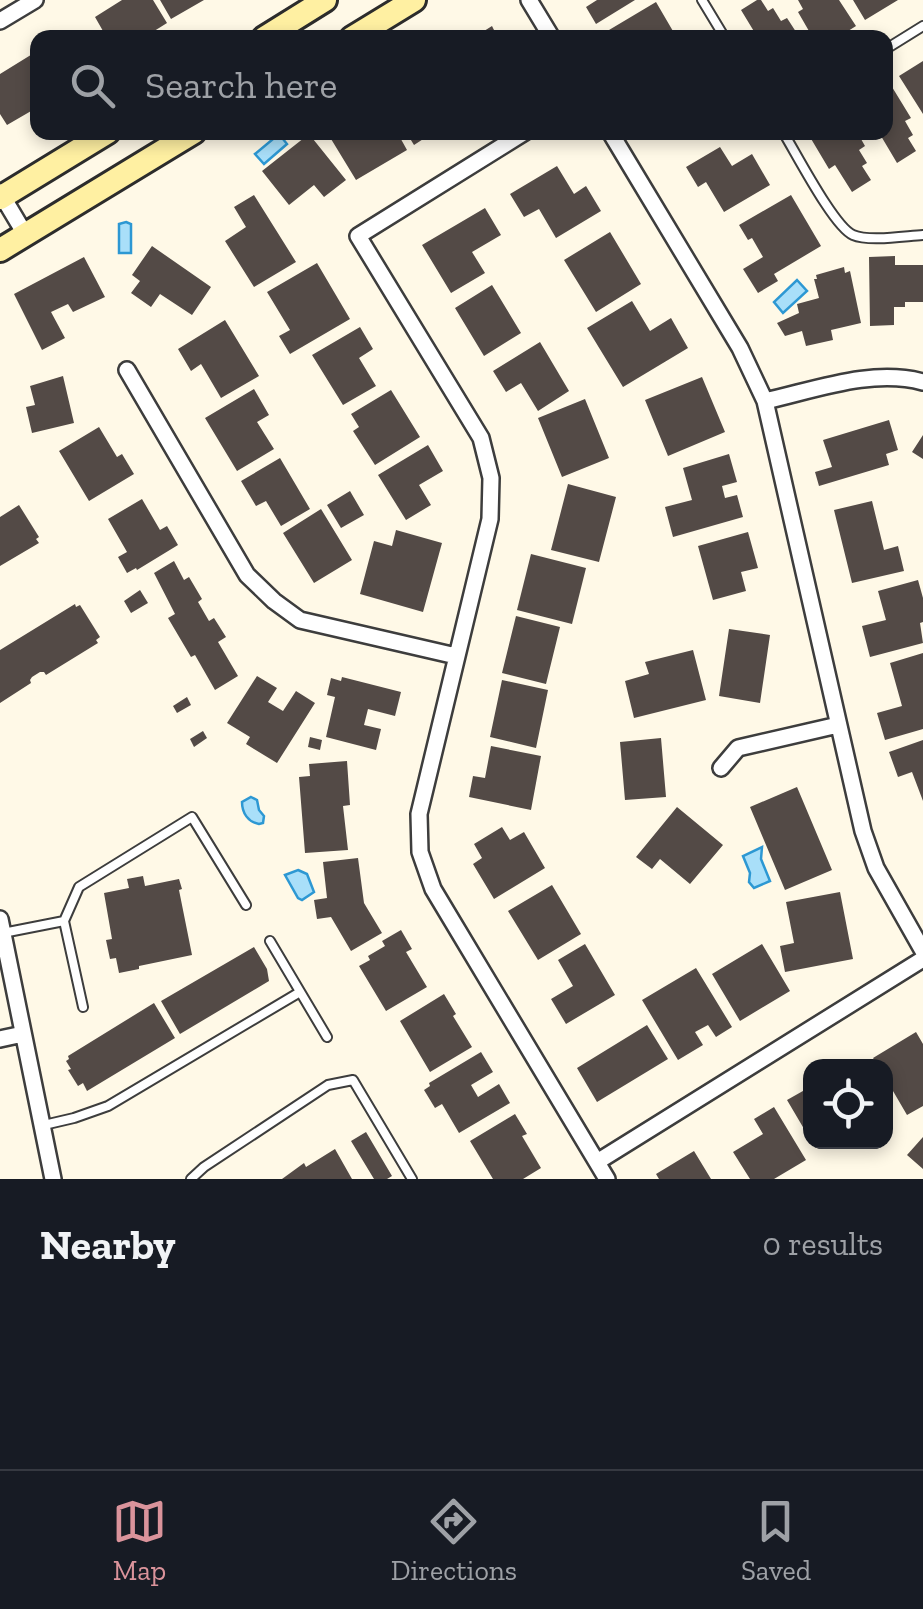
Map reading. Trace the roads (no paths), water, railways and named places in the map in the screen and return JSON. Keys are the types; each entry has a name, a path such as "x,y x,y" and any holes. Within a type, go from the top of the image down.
{"main road":[{"path":"277,30 325,0"},
{"path":"365,30 414,0"},
{"path":"1,196 95,140"},
{"path":"0,250 181,140"}],"street":[{"path":"0,21 34,0"},
{"path":"529,0 547,30"},
{"path":"512,140 358,236 481,438 492,478 490,519 419,814 420,852 433,888 607,1179"},
{"path":"615,140 740,348 765,402 863,831 876,868 923,950"},
{"path":"1,196 25,234"},
{"path":"127,370 247,575 274,601 300,620 456,656"},
{"path":"765,402 874,377 923,382"},
{"path":"721,768 738,748 838,725"},
{"path":"1,926 53,1179"},
{"path":"597,1162 923,958"},
{"path":"0,1008 17,1004"},
{"path":"0,1040 23,1034"}],"lane":[{"path":"702,0 720,30"},
{"path":"893,44 923,26"},
{"path":"788,140 849,234 862,238 923,235"},
{"path":"84,1007 64,921 79,887 192,816 246,905"},
{"path":"1,926 64,921"},
{"path":"270,941 327,1037"},
{"path":"42,1126 108,1106 300,992"},
{"path":"191,1179 328,1085 353,1080 412,1179"}],"water":[{"path":"272,140 284,140 287,144 264,164 255,154"},
{"path":"119,224 131,224 131,253 119,253"},
{"path":"797,280 807,291 783,313 774,302"},
{"path":"251,797 257,800 263,823 252,821 244,813 242,802"},
{"path":"762,847 761,859 770,881 754,888 743,856"},
{"path":"298,870 307,874 314,892 302,900 285,875"}]}
